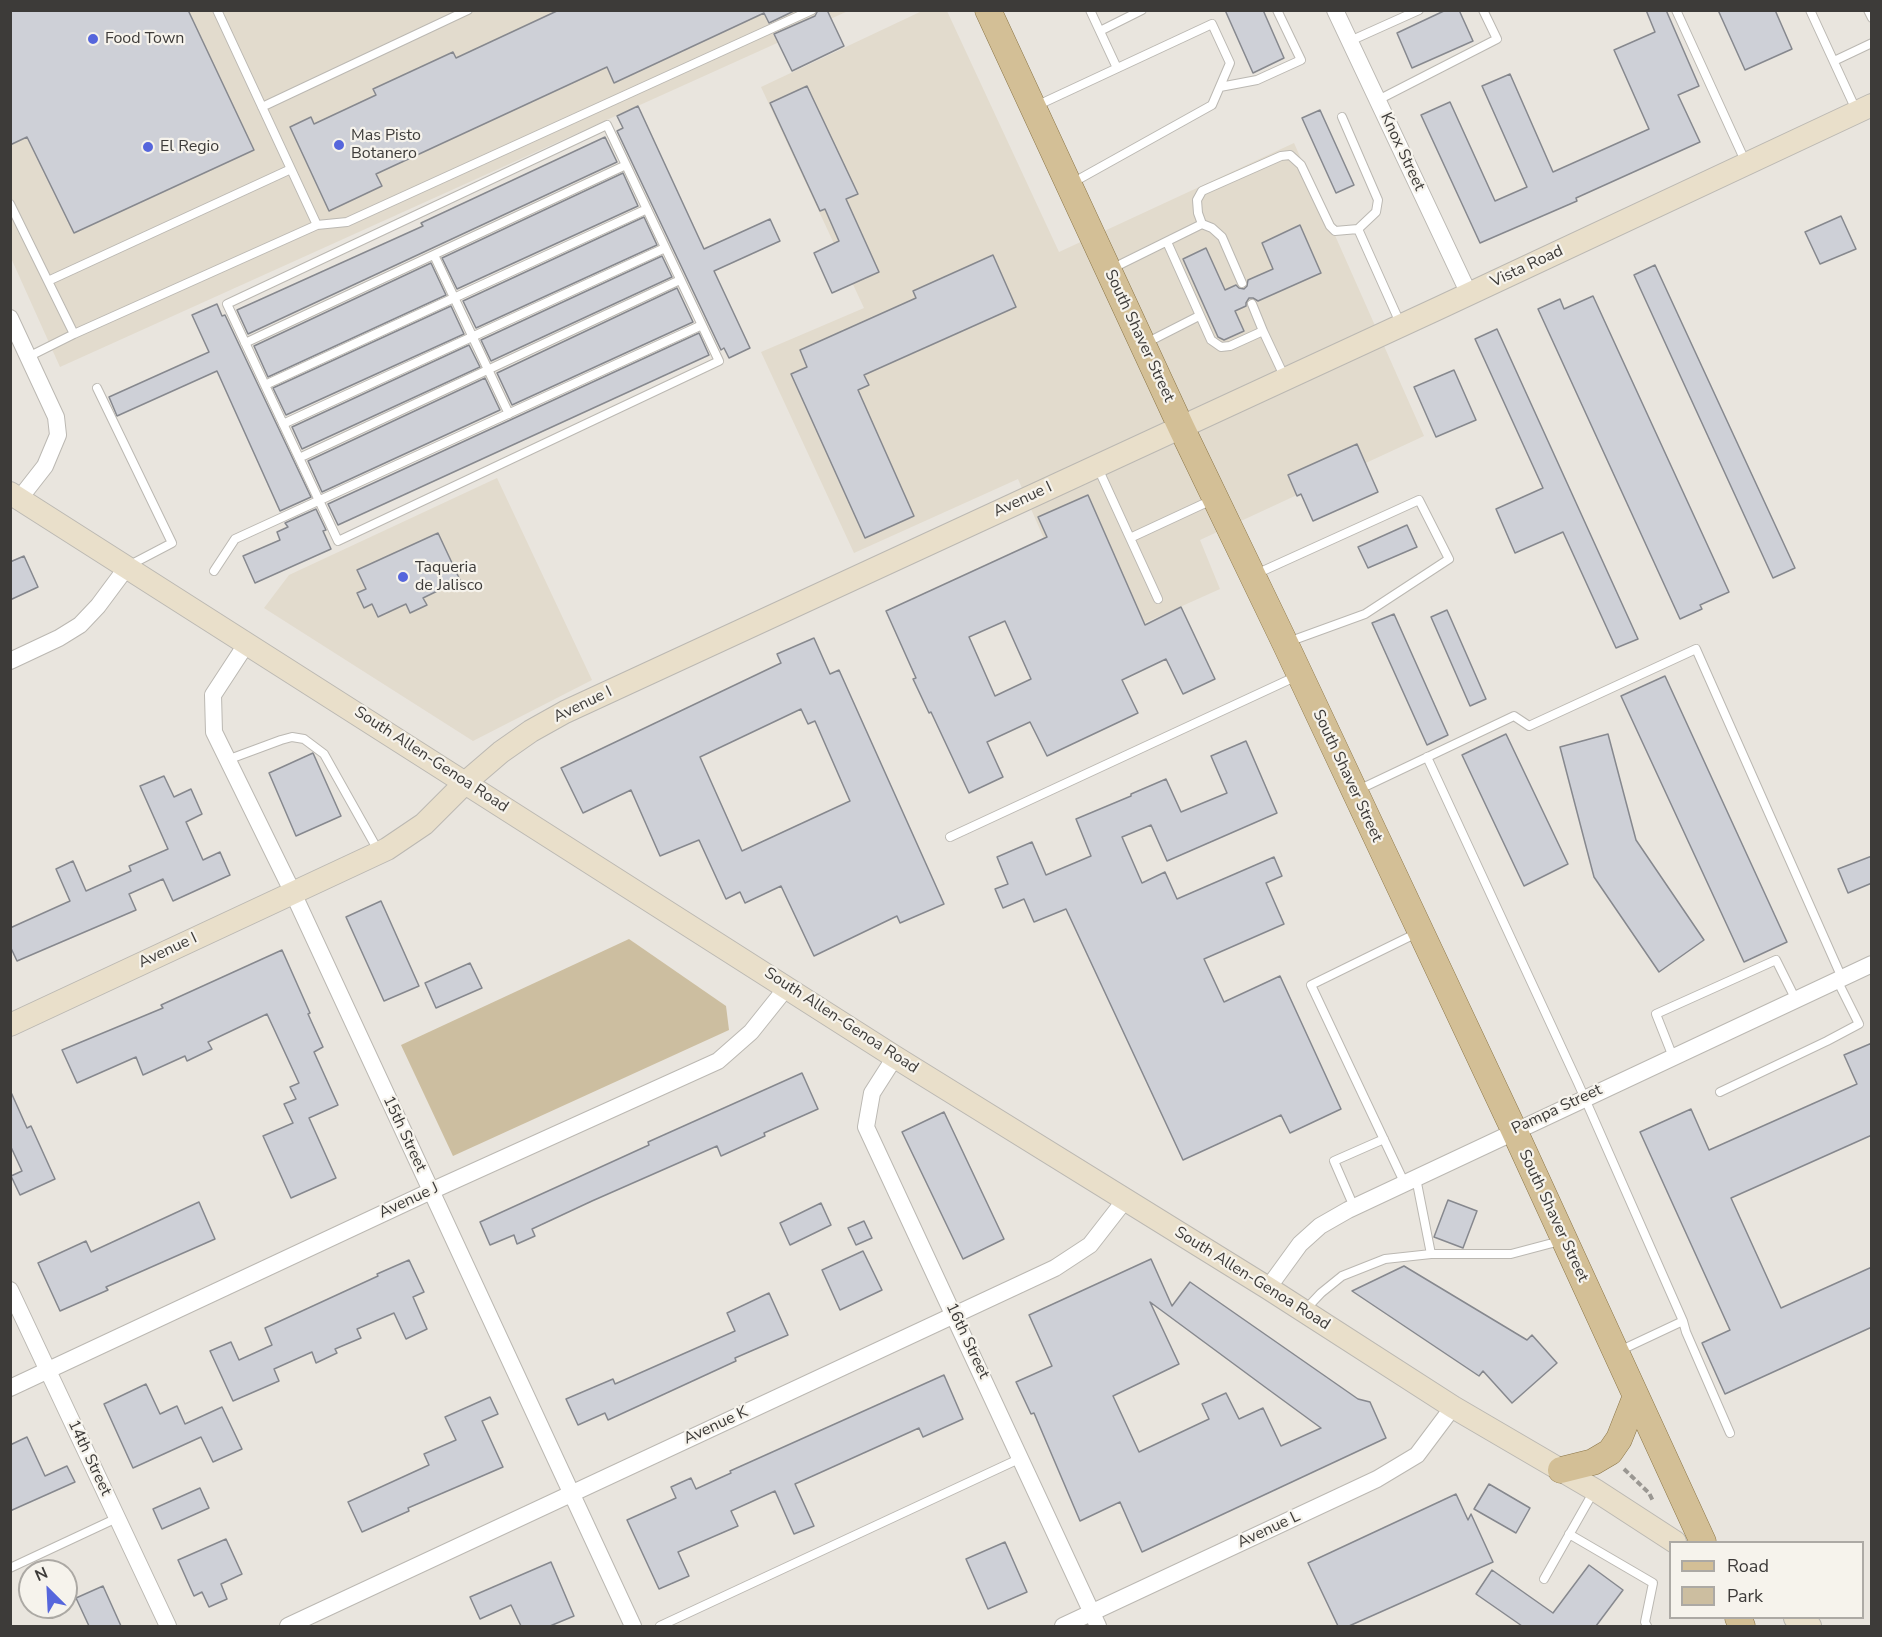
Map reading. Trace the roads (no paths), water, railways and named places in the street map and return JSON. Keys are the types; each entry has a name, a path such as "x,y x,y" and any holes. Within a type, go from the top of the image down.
{"main road":[{"name":"South Shaver Street","path":"988,10 1181,427 1514,1130 1703,1541"},
{"path":"1561,1470 1593,1462 1610,1452 1619,1439 1636,1396"}],"street":[{"name":"Knox Street","path":"1335,10 1469,294"},
{"name":"Vista Road","path":"1181,427 1864,109"},
{"path":"10,318 56,417 58,435 45,466 15,496"},
{"name":"Avenue I","path":"10,1025 379,853 424,824 466,782 501,752 531,731 565,712 1181,427"},
{"name":"South Allen-Genoa Road","path":"15,496 895,1057 1268,1288 1453,1407 1595,1490 1674,1541"},
{"path":"10,661 59,638 80,625 98,606 127,567"},
{"name":"15th Street","path":"247,643 213,695 213,732 293,893 633,1626"},
{"name":"Pampa Street","path":"1268,1288 1300,1244 1320,1226 1354,1207 1872,964"},
{"name":"Avenue J","path":"10,1388 431,1191 717,1061 751,1032 787,987"},
{"name":"16th Street","path":"895,1057 872,1093 866,1127 1022,1458 1095,1620"},
{"name":"Avenue K","path":"288,1626 1055,1268 1090,1245 1125,1200"},
{"name":"14th Street","path":"10,1290 168,1626"},
{"name":"Avenue L","path":"1063,1626 1095,1620 1377,1479 1417,1455 1453,1407"}],"lane":[{"path":"217,10 317,225"},
{"path":"262,107 468,10"},
{"path":"28,357 74,334 317,225 347,222 812,10"},
{"path":"1090,10 1117,68"},
{"path":"1100,31 1142,10"},
{"path":"1220,87 1257,80 1301,60 1277,10"},
{"path":"1350,41 1419,10"},
{"path":"1378,100 1497,39 1483,10"},
{"path":"1676,10 1747,163"},
{"path":"1810,10 1834,61 1864,109"},
{"path":"1868,10 1872,18"},
{"path":"1033,107 1212,24 1230,63 1212,105 1069,184"},
{"path":"1834,61 1872,43"},
{"path":"1242,283 1222,237 1203,224 1198,213 1197,200 1202,191 1281,156 1290,156 1301,165 1330,226 1335,231 1358,229 1376,212 1378,200 1342,117"},
{"path":"607,125 647,209 719,361 338,541 227,304 607,125"},
{"path":"245,343 626,165"},
{"path":"48,281 291,169"},
{"path":"10,204 74,334"},
{"path":"265,385 647,209"},
{"path":"1109,270 1203,224"},
{"path":"1358,229 1401,325"},
{"path":"1167,242 1210,340 1221,347 1230,346 1263,330"},
{"path":"283,424 665,248"},
{"path":"434,255 509,414"},
{"path":"299,458 680,280"},
{"path":"1252,304 1285,379"},
{"path":"1143,344 1199,316"},
{"path":"214,571 235,539 702,325"},
{"path":"97,388 172,543 127,567"},
{"path":"1097,466 1158,599"},
{"path":"1131,538 1215,499"},
{"path":"1252,575 1419,500 1449,559 1365,614 1285,643"},
{"path":"1355,791 1514,716 1529,726 1696,649 1859,1024 1720,1092"},
{"path":"950,837 1300,675"},
{"path":"227,760 292,737 304,739 324,754 379,853"},
{"path":"1427,757 1584,1098 1730,1433"},
{"path":"1420,931 1311,985 1384,1139 1410,1179 1431,1254"},
{"path":"1673,1057 1656,1014 1776,960 1796,1000"},
{"path":"1354,1207 1334,1161 1384,1139"},
{"path":"1303,1311 1342,1276 1385,1258 1431,1254 1511,1254 1564,1240"},
{"path":"1616,1353 1683,1321"},
{"path":"660,1626 1022,1458"},
{"path":"1544,1579 1595,1490"},
{"path":"10,1568 117,1518"},
{"path":"1569,1534 1653,1583 1645,1622 1647,1626"}],"place":[{"name":"Food Town","path":"93,39"},
{"name":"Mas Pisto Botanero","path":"339,145"},
{"name":"El Regio","path":"148,147"},
{"name":"Taqueria de Jalisco","path":"403,577"}]}
